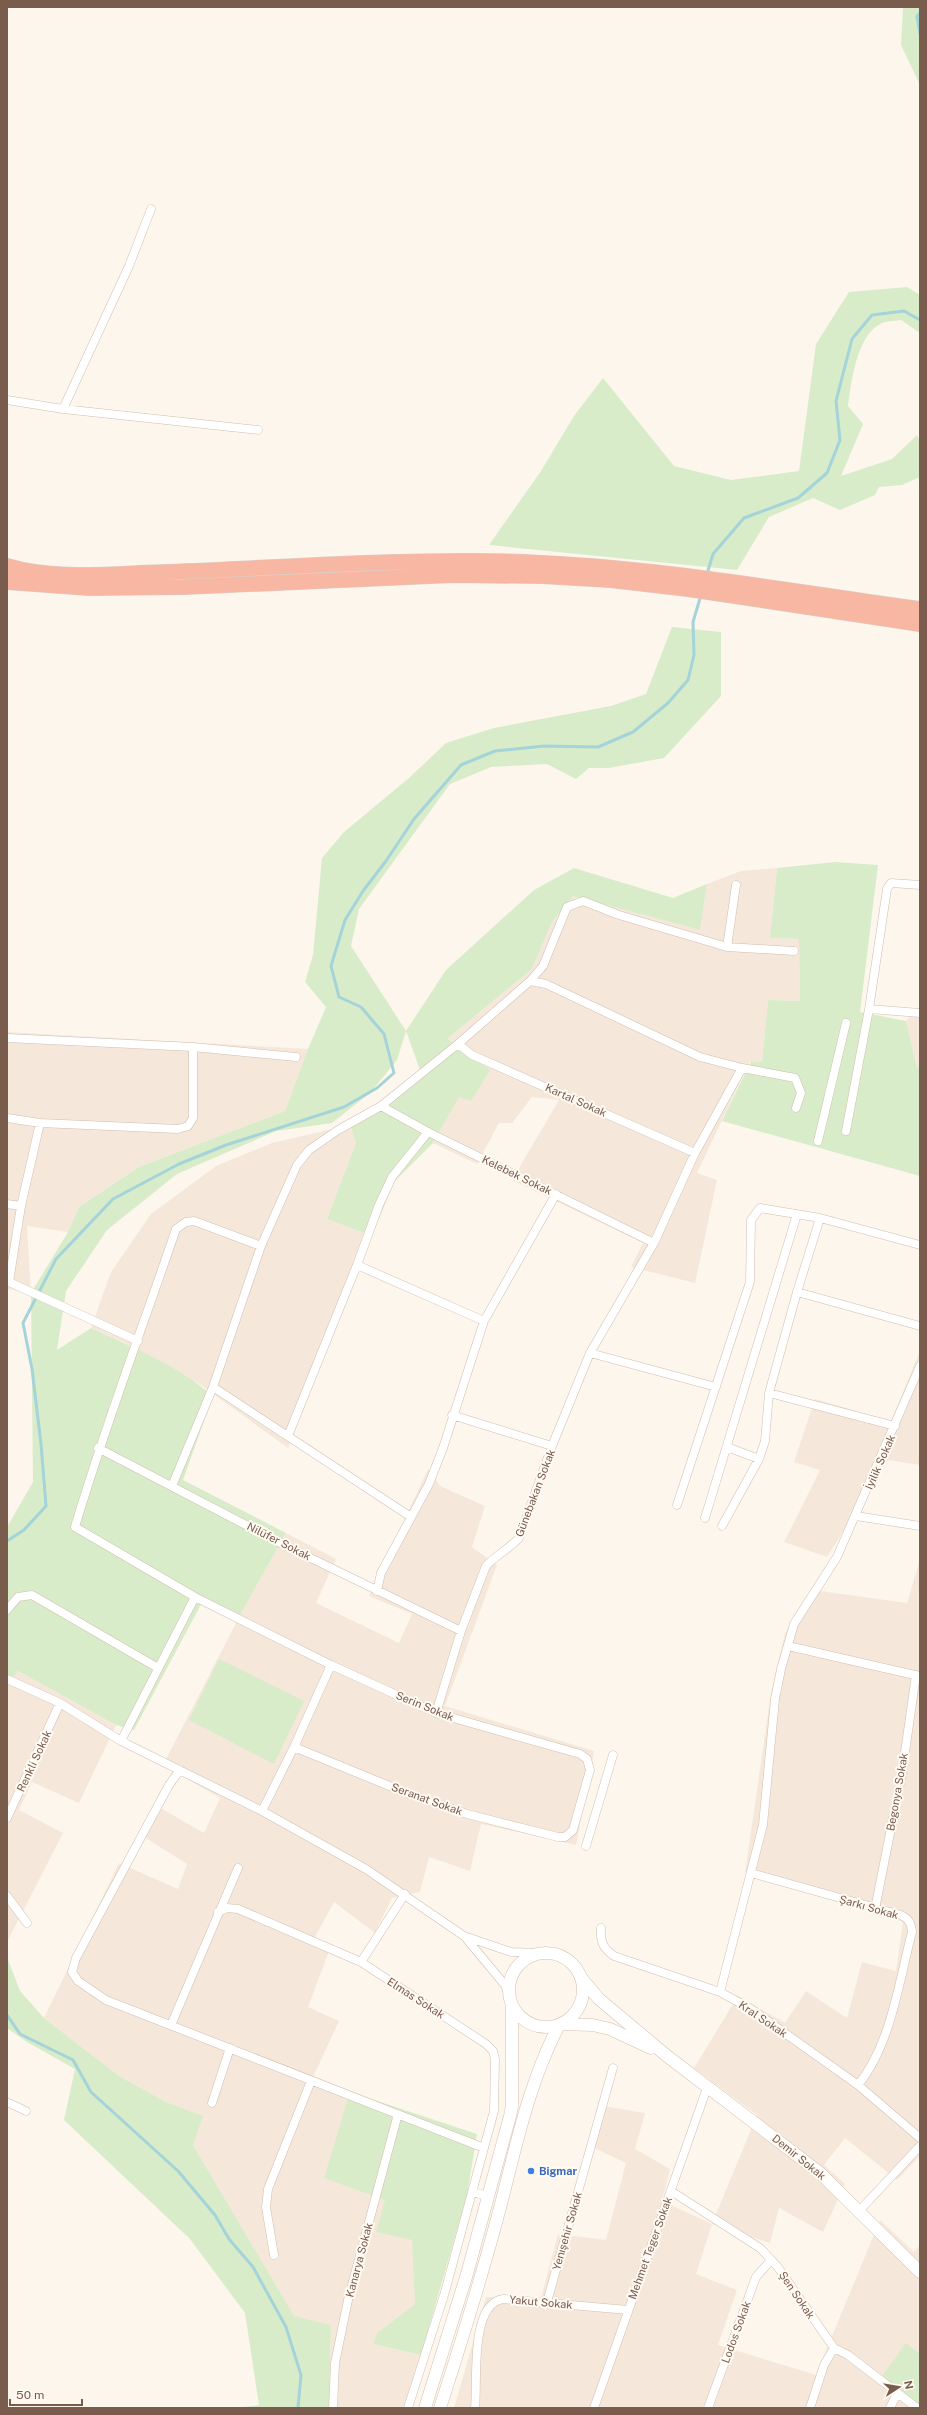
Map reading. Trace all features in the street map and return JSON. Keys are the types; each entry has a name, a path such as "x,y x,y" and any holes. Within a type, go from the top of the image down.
{"highway":[{"path":"7,566 43,574 119,573 480,561 600,566 688,582 719,594 920,624"},
{"path":"7,582 89,588 159,587 453,575 688,582 725,580 920,609"}],"street":[{"path":"63,409 129,266 151,209"},
{"path":"7,400 63,409 258,430"},
{"path":"846,1131 869,1009 887,889 890,883 920,885"},
{"path":"727,947 736,885"},
{"path":"172,1486 213,1386 261,1246 297,1165 308,1150 338,1130 381,1106 458,1044 530,981 543,966 567,907 583,901 619,915 727,947 794,951"},
{"path":"530,981 546,984 700,1057 742,1068 795,1078 801,1093 796,1108"},
{"path":"869,1009 920,1013"},
{"path":"818,1142 846,1023"},
{"path":"7,1038 193,1047 296,1057"},
{"name":"Kartal Sokak","path":"458,1044 472,1055 695,1154"},
{"path":"7,1118 40,1123 178,1130 188,1126 193,1118 193,1047"},
{"name":"Günebakan Sokak","path":"436,1713 461,1631 486,1566 494,1557 512,1546 520,1538 552,1446 590,1353 654,1243 695,1154 742,1068"},
{"name":"Kelebek Sokak","path":"381,1106 428,1132 654,1243"},
{"path":"40,1123 21,1206 11,1282 138,1341"},
{"path":"288,1436 357,1265 379,1205 392,1177 428,1132"},
{"path":"377,1591 381,1573 429,1484 443,1448 452,1414 484,1321 556,1194"},
{"path":"7,1204 21,1206"},
{"path":"678,1505 750,1282 751,1220 760,1208 820,1218 920,1246"},
{"path":"705,1518 797,1214"},
{"path":"722,1526 759,1459 765,1440 770,1392 797,1292 820,1218"},
{"path":"98,1448 138,1341 176,1229 186,1222 194,1221 261,1246"},
{"path":"357,1265 484,1321"},
{"path":"797,1292 920,1326"},
{"path":"590,1353 716,1387"},
{"name":"İyilik Sokak","path":"720,1992 763,1825 775,1699 794,1624 837,1556 856,1516 920,1366"},
{"path":"213,1386 412,1517"},
{"path":"770,1392 895,1426"},
{"path":"452,1414 552,1446"},
{"path":"727,1447 759,1459"},
{"name":"Nilüfer Sokak","path":"98,1448 377,1591 461,1631"},
{"name":"Serin Sokak","path":"98,1448 75,1527 194,1597 330,1665 436,1713 580,1754 587,1759 590,1770 573,1830 565,1837"},
{"path":"856,1516 920,1526"},
{"path":"7,1610 18,1597 32,1595 158,1668"},
{"path":"121,1741 194,1597"},
{"path":"788,1646 918,1675"},
{"path":"262,1811 294,1747 330,1665"},
{"name":"Begonya Sokak","path":"875,1909 902,1773 918,1675"},
{"path":"7,1679 60,1703 121,1741 262,1811 366,1869 405,1894 464,1936 505,1985 510,2001 522,2019 537,2026 560,2025 570,2019 580,2006 583,1990 582,1980 577,1969 560,1955 549,1952 511,1952 464,1936"},
{"name":"Renkli Sokak","path":"7,1818 60,1703"},
{"name":"Seranat Sokak","path":"294,1747 409,1794 467,1814 558,1837 565,1837"},
{"path":"586,1846 613,1754"},
{"path":"180,1770 169,1785 76,1958 72,1972 78,1982 106,2000 171,2024 310,2081 484,2148"},
{"path":"171,2024 238,1868"},
{"name":"Şarkı Sokak","path":"751,1873 875,1909 901,1915 908,1919 912,1932 886,2034 871,2069 858,2085"},
{"path":"361,1962 405,1894"},
{"path":"7,1896 28,1923"},
{"name":"Elmas Sokak","path":"218,1912 227,1908 238,1909 361,1962 486,2044 493,2051 495,2059 494,2111 445,2292 408,2408"},
{"name":"Kral Sokak","path":"602,1928 600,1940 605,1950 614,1956 720,1992 751,2009 858,2085 920,2138"},
{"path":"425,2408 488,2196 512,2106 509,1984 518,1964 538,1953"},
{"name":"Demir Sokak","path":"582,1980 599,1999 667,2056 707,2088 814,2168 920,2272"},
{"path":"440,2408 473,2306 525,2109 542,2059 560,2025"},
{"name":"Demir Sokak","path":"560,2025 593,2025 610,2029 667,2056"},
{"path":"212,2103 230,2048"},
{"name":"Yenışehir Sokak","path":"548,2302 613,2068"},
{"path":"274,2255 266,2207 268,2190 310,2081"},
{"name":"Mehmet Teger Sokak","path":"594,2408 707,2088"},
{"path":"7,2102 26,2111"},
{"name":"Kanarya Sokak","path":"334,2408 335,2363 348,2300 398,2114"},
{"path":"859,2211 920,2146"},
{"name":"Şen Sokak","path":"671,2191 752,2242 771,2260 834,2348 848,2355 917,2408"},
{"path":"472,2192 488,2196"},
{"name":"Lodos Sokak","path":"708,2408 756,2277 771,2260"},
{"name":"Yakut Sokak","path":"475,2408 478,2341 490,2304 503,2299 628,2310"},
{"path":"810,2408 824,2366 834,2348"},
{"path":"890,2408 897,2393"}],"shaded area":[{"path":"777,868 770,938 799,939 800,1001 768,1000 762,1062 750,1061 697,1173 717,1180 695,1283 631,1267 643,1243 512,1180 559,1100 532,1097 512,1123 499,1123 477,1164 433,1143 459,1096 447,1039 532,969 552,922 573,896 700,930 707,884 741,871"},
{"path":"920,1006 920,1068 917,1068 906,1021"},
{"path":"7,1032 308,1049 285,1111 139,1167 79,1207 68,1232 27,1226 31,1293 7,1289"},
{"path":"350,1125 356,1143 327,1219 372,1236 288,1448 201,1385 125,1343 91,1328 111,1272 151,1214 216,1166 272,1143"},
{"path":"920,1351 920,1465 888,1460 827,1557 784,1542 820,1470 794,1462 815,1399 891,1421"},
{"path":"428,1469 440,1486 485,1506 472,1547 497,1565 445,1706 594,1751 576,1845 481,1824 470,1871 429,1857 420,1892 392,1898 375,1933 334,1902 315,1937 331,1946 308,2007 339,2021 313,2077 350,2092 385,2200 413,2240 415,2304 377,2333 373,2344 421,2355 409,2408 329,2408 331,2326 294,2317 193,2145 202,2116 166,2102 119,2076 44,2018 119,1863 178,1889 187,1864 141,1835 157,1806 204,1833 220,1798 163,1765 238,1619 286,1533 336,1559 316,1603 399,1643 412,1614 369,1596"},
{"path":"920,1559 920,2156 897,2180 845,2138 824,2165 845,2184 823,2232 779,2208 770,2243 712,2224 757,2115 694,2068 738,1996 785,2023 806,1991 847,2018 862,1962 896,1971 903,1922 745,1873 771,1693 785,1633 820,1591 907,1603"},
{"path":"18,1671 116,1725 79,1803 32,1782 19,1810 63,1833 7,1942 7,1686"},
{"path":"603,2106 645,2113 635,2149 670,2169 662,2201 712,2224 696,2274 737,2290 718,2345 816,2375 880,2220 914,2252 920,2245 920,2408 454,2408 486,2297 541,2298 558,2234 606,2240 626,2163 592,2147"}],"green space":[{"path":"903,7 920,7 920,85 901,45"},
{"path":"907,287 920,295 920,333 901,320 880,324 872,330 866,338 856,360 848,406 863,424 841,476 892,459 917,435 920,441 920,477 902,485 879,487 875,495 840,510 813,498 769,517 737,570 489,545 541,471 574,416 603,378 674,466 731,480 799,471 816,344 849,292"},
{"path":"672,627 721,632 721,696 664,758 609,768 589,768 576,779 547,764 491,767 450,784 359,909 351,946 406,1031 397,1060 370,1093 332,1123 276,1131 177,1174 107,1230 66,1291 57,1350 91,1328 155,1358 200,1385 213,1396 183,1480 286,1533 238,1619 205,1597 134,1730 116,1725 18,1671 7,1686 7,1527 33,1482 31,1293 68,1232 79,1207 139,1167 285,1111 308,1049 326,1007 305,982 313,955 322,858 344,832 409,778 446,743 494,728 611,706 646,694"},
{"path":"835,862 878,865 860,1012 906,1021 917,1068 920,1068 920,1176 722,1121 751,1061 762,1062 768,1000 800,1001 799,939 770,938 777,868"},
{"path":"574,868 673,898 707,884 700,930 573,896 552,922 532,969 447,1039 490,1070 471,1101 459,1097 433,1143 394,1182 372,1236 327,1219 356,1143 350,1125 420,1070 406,1031 446,970 534,890"},
{"path":"219,1659 304,1701 274,1764 189,1720"},
{"path":"7,1957 20,1991 44,2018 119,2076 166,2102 203,2116 193,2145 294,2316 331,2325 329,2408 237,2408 259,2405 245,2313 190,2239 64,2120 75,2069 27,2042 7,2028"},
{"path":"350,2092 477,2134 467,2195 421,2355 373,2344 377,2333 415,2304 412,2240 376,2232 385,2200 324,2178"},
{"path":"906,2343 920,2354 920,2408 880,2379"}],"waterway":[{"path":"920,13 917,16 920,34"},
{"path":"707,574 713,554 744,518 798,498 827,473 840,440 836,401 852,339 872,315 904,311 920,320"},
{"path":"7,1541 24,1530 46,1506 41,1444 32,1369 23,1323 56,1259 113,1199 179,1164 226,1145 344,1107 377,1088 394,1073 384,1034 361,1007 339,997 331,966 345,920 363,891 386,861 414,819 461,765 495,751 544,746 598,747 633,732 668,703 688,680 694,655 693,622 701,595"},
{"path":"7,2015 20,2034 73,2060 91,2092 178,2171 215,2215 229,2239 253,2267 286,2327 301,2375 298,2408"}],"place":[{"name":"Bigmar","path":"531,2171"}]}
